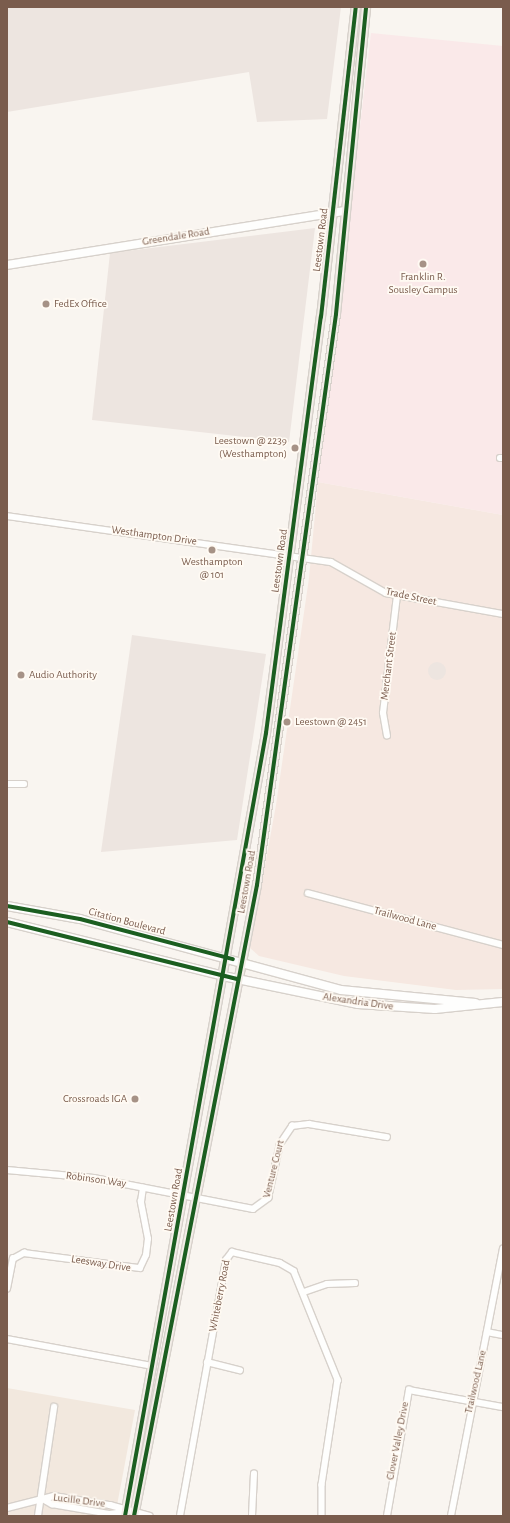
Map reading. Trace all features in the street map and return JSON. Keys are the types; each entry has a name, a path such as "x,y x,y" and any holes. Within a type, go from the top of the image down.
{"main road":[{"name":"Leestown Road","path":"125,1514 184,1196 257,785 290,554 333,214 350,72 356,7"},
{"name":"Leestown Road","path":"134,1514 196,1198 227,1051 237,979 257,885 336,314 366,7"},
{"path":"151,1428 149,1423 156,1375 152,1366"}],"street":[{"name":"Greendale Road","path":"7,265 346,211"},
{"name":"Westhampton Drive","path":"7,516 302,556"},
{"name":"Trade Street","path":"302,556 345,567 374,587 397,596 503,614"},
{"name":"Merchant Street","path":"387,736 383,713 397,596"},
{"path":"7,784 24,784"},
{"name":"Trailwood Lane","path":"308,893 503,945"},
{"name":"Citation Boulevard","path":"7,906 80,919 241,962"},
{"path":"7,922 237,979"},
{"name":"Alexandria Drive","path":"241,962 341,990 480,1004"},
{"name":"Alexandria Drive","path":"237,979 358,1004 435,1009 503,1002"},
{"name":"Venture Court","path":"184,1196 247,1209 262,1206 269,1195 282,1135 300,1124 387,1137"},
{"name":"Robinson Way","path":"7,1170 94,1178 184,1196"},
{"name":"Leesway Drive","path":"7,1289 13,1259 24,1253 140,1268 146,1255 148,1239 141,1202 143,1188"},
{"name":"Trailwood Lane","path":"451,1516 472,1401 488,1332 503,1249"},
{"name":"Whiteberry Road","path":"180,1516 207,1362 229,1254 286,1265 294,1271 304,1292 339,1383 322,1485 322,1516"},
{"path":"304,1292 332,1284 356,1284"},
{"path":"488,1332 503,1335"},
{"path":"7,1346 9,1339 152,1366"},
{"path":"207,1362 240,1370"},
{"name":"Clover Valley Drive","path":"387,1516 408,1391 412,1389 503,1407"},
{"path":"38,1516 54,1407"},
{"path":"252,1516 254,1474"},
{"name":"Lucille Drive","path":"7,1508 41,1498 54,1496 110,1505 125,1514"},
{"name":"Lucille Drive","path":"41,1498 52,1504 110,1514 125,1514"},
{"path":"125,1514 150,1516"}],"shaded area":[{"path":"7,7 341,7 327,119 257,122 249,72 7,112"},
{"name":"Franklin R. Sousley Campus","path":"371,33 503,46 503,515 318,482"},
{"path":"315,228 289,442 92,420 110,253"},
{"path":"318,482 503,515 503,989 456,990 344,976 259,956 250,948 276,805 309,578"},
{"path":"132,635 266,654 237,840 101,852"},
{"path":"433,662 441,662 446,667 444,678 441,680 433,680 428,675 428,667"},
{"path":"7,1388 135,1410 115,1516 7,1516"}],"cycle path":[{"path":"125,1516 266,733 321,317 356,7"},
{"path":"134,1516 257,885 336,314 366,7"},
{"path":"7,906 80,919 233,959"},
{"path":"7,922 237,979"}],"place":[{"name":"Franklin R. Sousley Campus","path":"423,264"},
{"name":"FedEx Office","path":"46,304"},
{"name":"Leestown @ 2239 (Westhampton)","path":"295,448"},
{"name":"Westhampton @ 101","path":"212,550"},
{"name":"Audio Authority","path":"21,675"},
{"name":"Leestown @ 2451","path":"287,722"},
{"name":"Crossroads IGA","path":"135,1099"}]}
